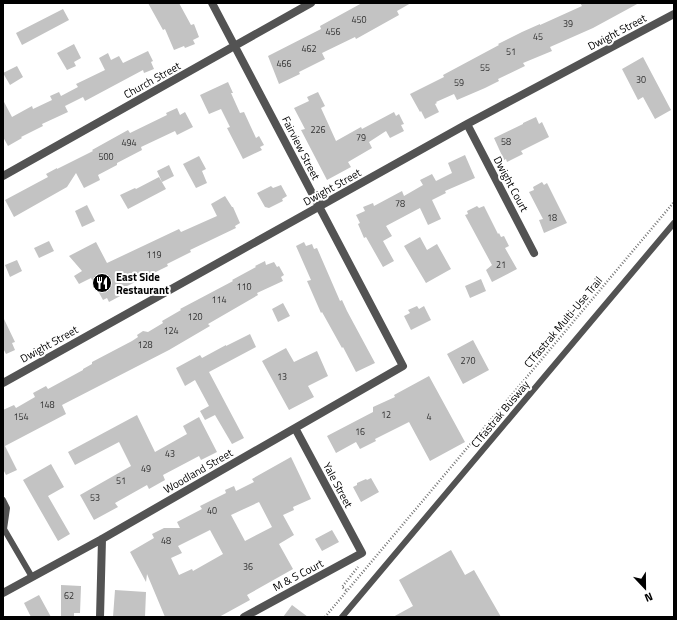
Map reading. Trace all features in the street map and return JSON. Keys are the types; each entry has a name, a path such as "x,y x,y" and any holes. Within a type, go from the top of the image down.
{"street":[{"name":"Fairview Street","path":"212,3 236,46 403,366"},
{"name":"Church Street","path":"3,176 311,3"},
{"name":"Dwight Street","path":"3,383 467,124 674,14"},
{"name":"Dwight Court","path":"467,124 534,253"},
{"name":"Woodland Street","path":"3,593 403,366"},
{"name":"Yale Street","path":"295,428 358,555"},
{"path":"100,617 102,538"},
{"name":"M & S Court","path":"244,617 358,555"}],"lane":[{"name":"CTfastrak Busway","path":"342,617 674,223"},
{"path":"3,500 7,508 4,529 32,577"}],"path":[{"name":"CTfastrak Multi-Use Trail","path":"325,617 346,590 674,202"},
{"path":"346,590 342,587 359,566 358,555"}],"building":[{"path":"148,3 179,3 191,25 194,24 199,37 193,40 195,44 174,50 165,29 163,30"},
{"path":"362,3 411,3 397,11 399,15 356,39 355,37 322,53 325,59 299,72 300,74 279,84 268,56 321,29 320,26"},
{"path":"580,3 639,3 593,28 550,47 552,51 523,63 525,66 498,79 499,81 485,88 457,100 454,94 436,102 437,103 435,104 439,112 425,119 421,111 420,112 410,94 444,77 443,75 499,45 498,44 582,6"},
{"path":"63,9 69,20 22,45 16,33"},
{"path":"74,44 81,58 74,62 76,66 67,70 57,53"},
{"path":"148,51 153,61 151,62 154,69 144,73 143,70 85,101 83,97 65,106 68,112 42,124 43,126 21,137 22,138 8,146 3,137 3,100 12,117 32,106 33,109 52,100 50,96 59,92 61,96 78,87 76,84 105,70 99,58 108,53 111,60 119,56 123,63"},
{"path":"643,57 671,110 655,119 643,97 638,100 622,69"},
{"path":"17,66 23,77 10,85 3,73"},
{"path":"228,82 240,113 244,112 256,138 259,136 264,145 260,147 262,150 243,159 227,128 230,127 221,109 209,114 200,95"},
{"path":"318,92 325,106 321,108 336,141 361,127 362,129 394,112 396,116 399,114 404,124 401,125 404,131 390,138 386,131 369,142 372,148 348,162 351,167 327,180 301,130 305,129 294,108 309,101 307,97"},
{"path":"177,108 180,115 185,112 193,127 177,135 175,131 141,147 142,150 98,175 100,180 84,188 76,173 67,187 14,217 5,200 48,177 46,174 93,151 92,150 128,130 130,133 167,115 166,113"},
{"path":"536,117 539,124 542,122 549,137 521,151 523,154 507,162 506,159 504,160 494,138"},
{"path":"465,155 475,178 445,191 446,193 432,200 441,219 428,225 420,208 386,226 392,236 383,241 394,261 383,267 366,237 364,238 356,215 365,211 363,207 373,203 374,206 402,191 404,196 423,185 420,180 432,174 436,181 452,173 448,163"},
{"path":"199,156 206,169 202,171 207,183 196,188 183,164"},
{"path":"169,165 174,176 162,182 157,171"},
{"path":"159,177 166,189 128,209 120,195 135,188 136,189"},
{"path":"542,182 544,185 547,183 567,223 544,233 539,220 543,219 529,192 534,190 533,187"},
{"path":"281,185 287,196 282,199 283,201 269,208 265,207 257,193 271,186 273,188"},
{"path":"225,196 233,207 240,223 235,226 236,228 190,250 191,252 167,264 168,266 121,289 124,294 109,302 107,298 103,300 91,278 79,284 74,276 82,271 69,256 96,242 107,263 179,229 181,232 217,216 211,204"},
{"path":"87,205 95,221 82,227 75,211"},
{"path":"477,206 479,208 484,206 498,234 499,233 501,237 504,236 509,246 505,248 517,269 492,282 486,270 492,265 465,215 468,214 467,211"},
{"path":"420,237 427,250 437,244 451,269 426,283 404,246"},
{"path":"49,241 54,251 39,258 34,248"},
{"path":"304,242 306,246 312,244 314,249 317,248 340,301 342,300 375,363 356,372 343,347 342,348 322,312 321,313 307,281 311,280 296,246"},
{"path":"17,260 22,271 10,277 5,265"},
{"path":"265,261 266,265 274,262 277,267 279,266 284,275 281,277 283,281 257,293 258,295 208,324 210,326 169,350 62,405 66,414 5,446 17,470 6,475 3,469 3,410 14,405 16,408 35,397 33,393 46,386 48,389 83,370 92,364 92,362 132,341 143,331 148,332 163,323 162,321 181,310 180,309 233,281 232,280"},
{"path":"481,279 486,291 470,298 465,286"},
{"path":"283,303 290,316 278,322 272,309"},
{"path":"417,306 419,309 424,306 431,320 411,330 404,316 410,313 408,310"},
{"path":"3,317 15,342 12,343 15,350 6,354 3,348"},
{"path":"250,334 256,347 209,372 244,438 232,444 215,415 205,420 200,411 209,406 195,380 185,386 176,368 200,355 202,358"},
{"path":"473,340 489,370 463,384 447,354"},
{"path":"286,348 294,362 317,351 328,376 308,386 314,397 289,410 262,361"},
{"path":"429,376 465,442 430,461 409,422 375,439 376,441 360,449 356,442 336,453 327,436 373,412 373,407 395,397 394,395"},
{"path":"137,415 155,452 187,434 183,426 199,417 217,452 201,460 199,456 163,475 165,480 149,489 147,485 115,503 118,507 94,520 80,495 131,466 119,442 75,465 68,452"},
{"path":"291,457 311,499 293,507 294,510 283,515 294,535 279,544 293,569 247,595 250,600 219,617 165,617 147,574 146,582 130,552 154,538 152,534 164,528 180,528 177,522 202,509 200,506 226,493 225,490 234,486 236,491 254,482 252,479","holes":["259,502 272,527 245,541 231,515","210,530 223,554 193,571 192,569 179,575 171,558 182,553 178,546"]},
{"path":"51,464 64,487 48,496 70,534 58,541 23,480"},
{"path":"371,478 379,492 361,502 353,487 357,485 357,483"},
{"path":"332,530 339,542 322,551 315,539"},
{"path":"451,550 465,575 474,570 501,617 393,617 413,606 399,580"},
{"path":"61,585 81,586 80,613 74,613 74,617 61,617"},
{"path":"115,590 146,592 145,617 113,617"},
{"path":"39,595 51,617 31,617 24,603"},
{"path":"292,605 308,617 283,617"}],"place":[{"name":"East Side Restaurant","path":"102,283"}]}
